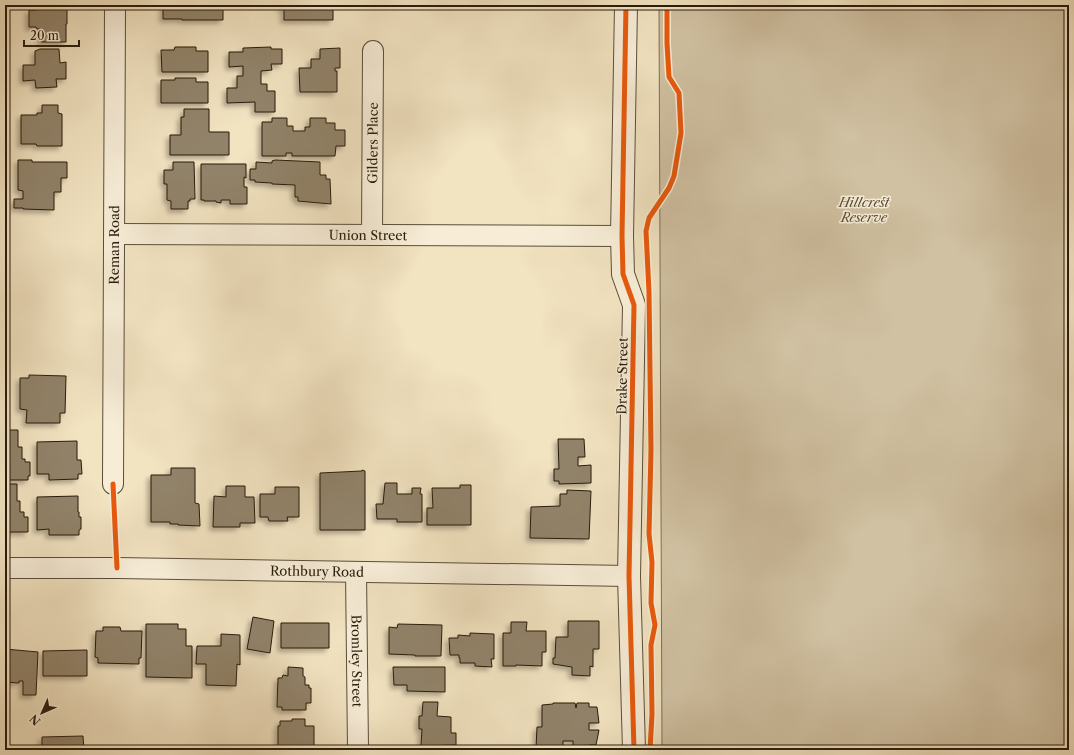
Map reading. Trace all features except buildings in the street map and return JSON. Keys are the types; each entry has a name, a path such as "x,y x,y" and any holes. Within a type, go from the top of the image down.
{"street":[{"name":"Reman Road","path":"113,484 115,5"},
{"name":"Drake Street","path":"626,5 622,236 623,274 634,305 629,576 634,750"},
{"name":"Gilders Place","path":"372,235 373,51"},
{"name":"Union Street","path":"115,234 622,236"},
{"name":"Rothbury Road","path":"5,568 117,568 629,576"},
{"name":"Bromley Street","path":"356,572 358,750"}],"green space":[{"name":"Hillcrest Reserve","path":"659,5 1069,5 1069,750 662,750"}],"cycle path":[{"path":"626,5 622,236 623,274 634,305 629,576 634,750"},
{"path":"650,750 652,714 651,645 655,625 651,603 652,562 649,534 651,450 649,292 646,231 649,218 669,188 674,176 681,133 679,93 669,77 667,5"},
{"path":"113,484 117,568"}]}
